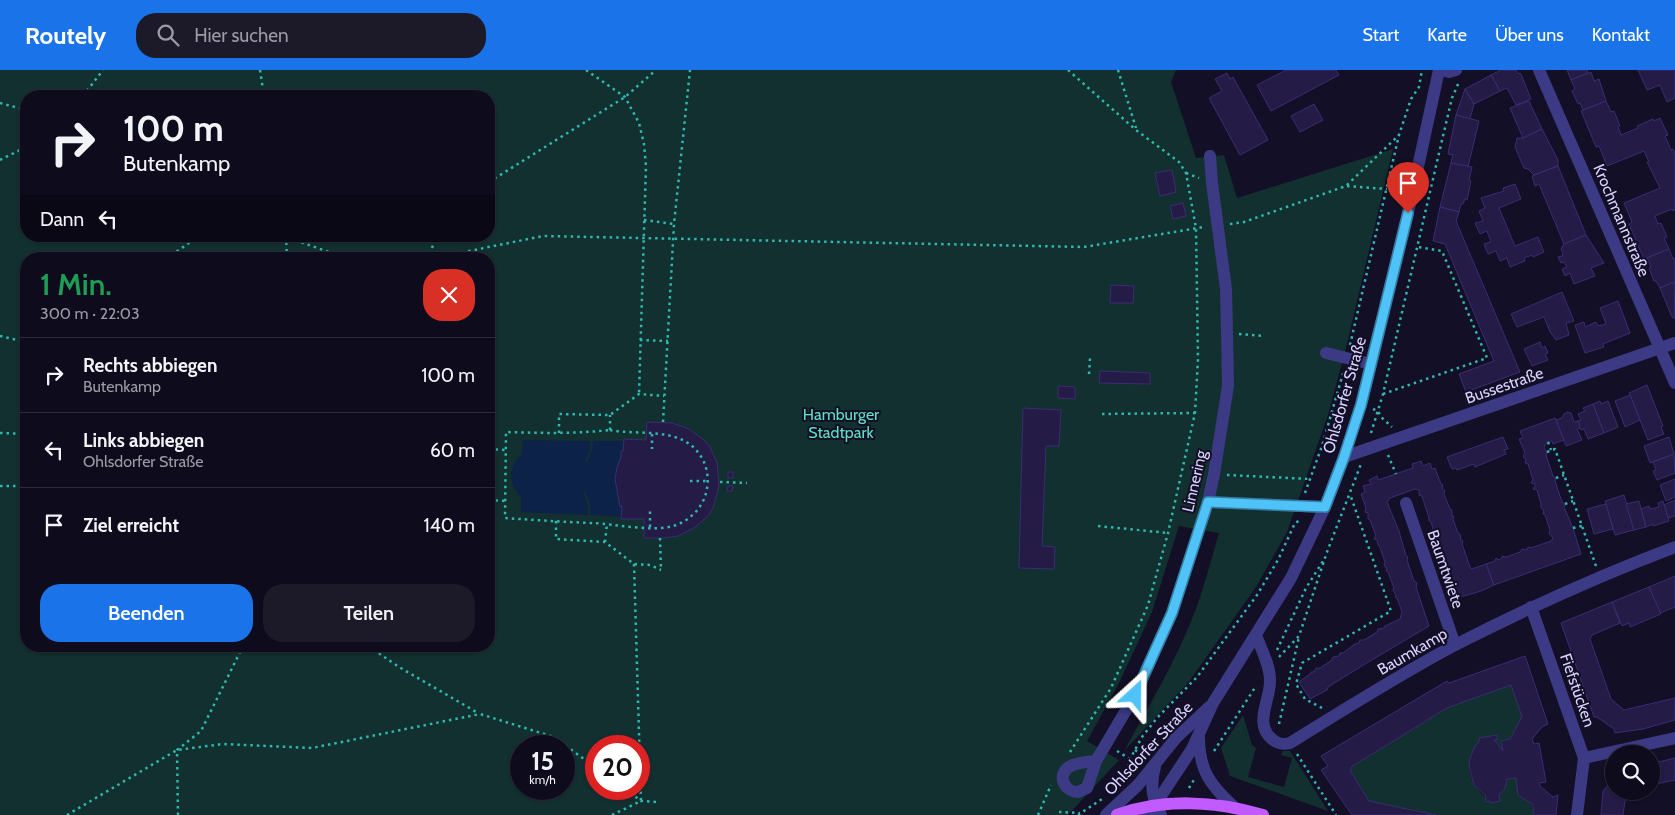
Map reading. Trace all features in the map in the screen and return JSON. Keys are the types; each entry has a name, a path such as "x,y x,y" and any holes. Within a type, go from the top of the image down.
{"main road":[{"path":"1117,815 1193,804 1234,807 1263,815"}],"street":[{"path":"1439,70 1458,75"},
{"name":"Ohlsdorfer Straße","path":"1146,815 1158,810 1192,749 1213,703 1291,578 1325,507 1361,405 1408,213 1439,70"},
{"name":"Krochmannstraße","path":"1539,70 1675,383"},
{"name":"Linnering","path":"1096,761 1135,695 1172,613 1208,502 1214,474 1228,386 1228,333 1226,289 1210,156"},
{"name":"Bussestraße","path":"1344,457 1675,343"},
{"path":"1326,353 1371,364"},
{"path":"1208,502 1325,507"},
{"name":"Baumtwiete","path":"1406,502 1455,645"},
{"name":"Baumkamp","path":"1256,635 1269,672 1269,692 1263,725 1269,736 1279,744 1285,745 1455,645 1531,607 1600,576 1675,547"},
{"name":"Fiefstücken","path":"1531,607 1584,758 1577,815"},
{"name":"Ohlsdorfer Straße","path":"1106,815 1138,785 1176,738 1213,703"},
{"path":"1199,734 1199,752 1205,773 1212,785 1234,807"},
{"path":"1584,758 1675,738"},
{"path":"1156,764 1152,775 1151,788 1158,810"}],"path":[{"path":"89,90 104,70"},
{"path":"260,70 263,90"},
{"path":"586,70 625,97 639,123 644,144 646,166 639,394"},
{"path":"495,178 625,97 656,70"},
{"path":"662,422 674,224 690,70"},
{"path":"1068,70 1136,130 1179,162 1186,173 1196,228 1198,359 1196,414 1168,533 1148,605 1111,688 1068,754"},
{"path":"1118,70 1136,130"},
{"path":"1346,186 1387,190 1399,135 1411,99 1419,87 1422,70"},
{"path":"1371,434 1383,394 1458,75"},
{"path":"1446,96 1452,98"},
{"path":"0,103 20,108"},
{"path":"464,252 543,236 1084,247 1244,222 1346,186 1399,135"},
{"path":"0,160 20,150"},
{"path":"644,220 674,224"},
{"path":"176,252 190,242"},
{"path":"300,242 329,252"},
{"path":"1383,394 1487,358 1442,251 1418,247"},
{"path":"1228,333 1265,336"},
{"path":"0,336 20,341"},
{"path":"640,340 668,340"},
{"path":"1089,374 1090,358"},
{"path":"559,433 559,414 610,415 639,394 664,396"},
{"path":"1337,398 1354,404"},
{"path":"1378,411 1381,417 1395,428 1399,438"},
{"path":"1102,414 1196,414"},
{"path":"610,415 610,430"},
{"path":"610,430 679,437 695,448 704,462 708,481 704,501 692,516 671,527 505,518 506,432 559,433 610,430"},
{"path":"0,434 20,434"},
{"path":"652,434 652,449"},
{"path":"1548,442 1552,450 1555,449 1600,576"},
{"path":"1384,443 1396,474"},
{"path":"495,449 506,450"},
{"path":"1547,452 1552,450"},
{"path":"1282,730 1278,723 1299,636 1325,558 1363,458"},
{"path":"1214,474 1310,479"},
{"path":"1556,478 1564,475"},
{"path":"690,481 708,481"},
{"path":"720,482 747,482"},
{"path":"0,486 20,486"},
{"path":"1336,715 1305,699 1296,684 1302,664 1391,610 1350,494"},
{"path":"495,500 506,501"},
{"path":"1565,504 1573,501"},
{"path":"650,511 650,527"},
{"path":"556,521 556,540 606,542 634,564 650,565 661,570 660,538"},
{"path":"1116,786 1127,771 1142,737 1157,718 1196,677 1257,595 1278,560 1295,523"},
{"path":"606,542 607,524"},
{"path":"1098,526 1168,533"},
{"path":"1573,528 1582,526"},
{"path":"1273,658 1306,588 1325,558"},
{"path":"634,564 641,801"},
{"path":"1279,657 1299,636"},
{"path":"67,815 177,750 201,731 240,652"},
{"path":"377,652 480,714 554,737 585,760"},
{"path":"1210,756 1258,682"},
{"path":"177,750 223,744 312,748 480,714"},
{"path":"177,750 178,815"},
{"path":"1135,750 1142,755"},
{"path":"1295,750 1336,815"},
{"path":"1038,815 1053,779"},
{"path":"1184,785 1194,791 1195,779"},
{"path":"1078,815 1106,796"},
{"path":"612,815 641,801 658,802"},
{"path":"1058,812 1082,813"}],"green space":[{"name":"Hamburger Stadtpark","path":"0,70 1176,70 1171,82 1196,158 1224,155 1237,198 1393,149 1345,352 1328,415 1287,532 1256,587 1188,683 1124,751 1187,632 1201,594 1219,533 1179,526 1152,612 1119,683 1087,741 1119,760 1068,815 0,815"},
{"path":"1511,685 1522,717 1510,739 1501,741 1503,751 1494,740 1497,739 1497,735 1479,738 1479,742 1472,752 1469,770 1475,786 1486,801 1491,803 1500,801 1499,795 1505,788 1507,779 1516,778 1518,795 1532,805 1533,815 1436,815 1369,801 1351,772 1351,767 1447,708"},
{"path":"1243,715 1252,745 1256,748 1248,777 1284,787 1292,758 1281,755 1283,751 1290,751 1328,811 1230,776 1221,748"}],"water":[{"path":"523,440 590,441 590,450 585,461 587,462 592,450 593,441 624,441 616,478 620,506 622,507 621,517 590,515 591,506 585,491 583,492 588,506 588,515 521,512 521,498 513,486 511,473 514,463 522,454"}],"building":[{"path":"1286,70 1336,70 1339,75 1271,111 1257,85"},
{"path":"1501,70 1516,70 1521,74 1531,99 1516,105 1507,88 1500,91 1491,75"},
{"path":"1567,70 1587,70 1588,73 1571,80"},
{"path":"1638,70 1675,70 1675,98 1667,102 1660,85 1647,90"},
{"path":"1591,72 1594,81 1599,79 1606,101 1583,110 1572,91 1575,89 1571,80"},
{"path":"1227,73 1230,79 1233,77 1268,140 1240,155 1209,98 1222,91 1215,79"},
{"path":"1491,75 1500,91 1474,104 1465,89"},
{"path":"1465,89 1474,104 1470,119 1456,115"},
{"path":"1529,101 1542,129 1523,138 1510,108"},
{"path":"1606,101 1611,112 1614,111 1620,126 1618,127 1621,135 1653,119 1654,121 1660,118 1668,135 1665,136 1671,150 1673,149 1675,153 1675,209 1655,216 1658,224 1661,223 1667,237 1664,238 1669,249 1644,259 1629,224 1632,222 1624,203 1660,188 1647,162 1649,162 1644,151 1607,166 1599,146 1596,147 1581,111"},
{"path":"1314,104 1323,120 1300,132 1291,116"},
{"path":"1456,115 1479,121 1468,167 1451,163 1453,155 1448,154"},
{"path":"1542,129 1558,160 1558,166 1534,175 1524,168 1515,147 1517,138 1523,138"},
{"path":"1451,163 1472,167 1467,200 1465,199 1463,204 1461,204 1459,212 1440,207"},
{"path":"1558,166 1586,235 1564,244 1539,184 1535,186 1532,176"},
{"path":"1172,170 1176,192 1160,196 1155,173"},
{"path":"1515,184 1521,199 1499,208 1515,246 1538,237 1544,252 1533,257 1532,255 1524,258 1525,261 1510,267 1507,258 1500,261 1496,251 1488,254 1484,244 1491,242 1487,231 1480,234 1475,223 1483,221 1479,211 1485,208 1481,198 1504,191 1503,188"},
{"path":"1183,203 1186,216 1173,219 1170,206"},
{"path":"1440,207 1459,212 1456,221 1520,372 1466,392 1459,374 1494,361 1445,244 1433,241"},
{"path":"1586,235 1604,263 1591,268 1595,276 1574,284 1570,273 1565,276 1562,269 1567,267 1564,262 1561,263 1558,257 1562,256 1561,249 1564,244"},
{"path":"1669,249 1673,259 1675,258 1675,282 1660,288 1656,281 1654,281 1647,258"},
{"path":"1674,282 1675,285 1674,319 1660,288"},
{"path":"1111,285 1134,286 1133,303 1110,303"},
{"path":"1562,292 1574,321 1566,323 1569,335 1556,340 1550,332 1544,317 1517,327 1511,314"},
{"path":"1618,301 1630,333 1603,344 1604,347 1585,353 1575,325 1584,322 1585,327 1596,322 1598,326 1606,324 1600,308"},
{"path":"1540,342 1542,348 1545,346 1548,353 1545,354 1548,360 1532,366 1524,349"},
{"path":"1100,371 1150,373 1150,384 1099,383"},
{"path":"1647,385 1663,426 1661,427 1664,434 1648,440 1629,393"},
{"path":"1058,386 1075,387 1075,399 1058,398"},
{"path":"1630,395 1640,420 1625,427 1615,401"},
{"path":"1600,401 1601,404 1608,401 1618,427 1604,433 1593,404"},
{"path":"1593,404 1604,433 1588,439 1584,429 1581,430 1580,428 1578,421 1581,420 1578,414 1585,411 1583,408"},
{"path":"1023,408 1061,410 1059,446 1046,446 1042,546 1055,547 1054,569 1019,568"},
{"path":"1567,412 1571,413 1574,422 1578,421 1580,428 1577,429 1582,440 1566,446 1556,420 1562,418"},
{"path":"1555,418 1564,440 1553,444 1552,441 1548,442 1544,448 1547,452 1546,455 1553,476 1556,478 1555,481 1562,502 1565,504 1564,507 1581,554 1494,585 1486,564 1495,561 1496,558 1499,560 1502,556 1506,557 1520,552 1522,549 1527,550 1528,547 1531,548 1551,541 1553,538 1549,533 1550,530 1543,514 1544,511 1541,508 1537,490 1533,489 1535,484 1531,483 1533,480 1528,464 1525,463 1526,459 1523,457 1525,453 1519,439 1523,438 1520,431"},
{"path":"647,422 672,423 689,429 710,447 717,463 719,486 713,508 708,516 694,528 678,536 644,538 644,519 621,519 622,506 620,507 615,479 621,451 623,451 624,439 646,440"},
{"path":"1503,437 1508,449 1504,450 1506,454 1475,467 1474,464 1457,470 1456,468 1452,469 1447,457"},
{"path":"1669,437 1674,454 1650,463 1644,446"},
{"path":"1674,454 1675,473 1657,480 1653,471 1656,470 1653,462"},
{"path":"1421,461 1423,466 1430,463 1432,469 1435,468 1443,485 1442,488 1452,510 1452,516 1454,516 1453,519 1458,533 1461,535 1460,539 1463,541 1462,544 1470,567 1472,569 1486,564 1494,585 1457,598 1422,496 1419,495 1419,490 1415,489 1390,498 1387,502 1399,531 1406,556 1408,557 1407,560 1414,581 1417,583 1416,587 1429,626 1310,699 1299,682 1311,672 1314,672 1316,668 1320,668 1332,660 1333,657 1339,656 1340,653 1359,643 1360,640 1364,640 1377,632 1378,629 1384,628 1400,619 1402,612 1386,571 1380,547 1377,540 1374,539 1376,536 1368,519 1368,513 1365,512 1366,508 1361,494 1365,492 1363,486 1371,484 1369,480 1377,476 1378,480 1413,468 1412,464"},
{"path":"728,472 733,472 733,478 728,478"},
{"path":"1675,479 1675,497 1666,501 1660,485"},
{"path":"728,486 733,486 732,491 727,491"},
{"path":"1624,495 1634,530 1615,535 1605,501"},
{"path":"1675,500 1675,516 1668,518 1664,505"},
{"path":"1639,501 1646,527 1634,530 1626,504"},
{"path":"1663,501 1669,521 1646,527 1641,509 1649,506 1650,509 1659,507 1658,503"},
{"path":"1606,504 1613,529 1594,534 1587,509"},
{"path":"1675,576 1675,607 1660,613 1649,587"},
{"path":"1649,587 1661,614 1630,627 1629,623 1622,626 1612,602"},
{"path":"1612,602 1620,623 1592,635 1590,639 1611,699 1624,710 1675,698 1675,720 1643,729 1615,733 1614,729 1597,717 1594,717 1561,623"},
{"path":"1525,656 1548,724 1542,727 1532,739 1534,744 1539,743 1546,782 1539,783 1553,797 1558,795 1556,815 1533,815 1534,809 1532,804 1518,795 1516,778 1507,779 1505,788 1499,795 1500,801 1491,803 1490,801 1486,802 1485,795 1474,785 1469,765 1479,738 1497,735 1497,740 1494,740 1503,751 1501,741 1510,739 1522,717 1511,685 1447,708 1351,767 1351,772 1369,801 1436,815 1352,815 1321,770 1328,766 1321,756 1447,681 1449,683"},
{"path":"1675,758 1675,780 1660,783 1660,762"},
{"path":"1605,789 1605,800 1626,800 1623,815 1601,815 1603,791"}],"route":[{"path":"1135,695 1172,613 1208,502 1325,507 1361,405 1408,213"}]}
